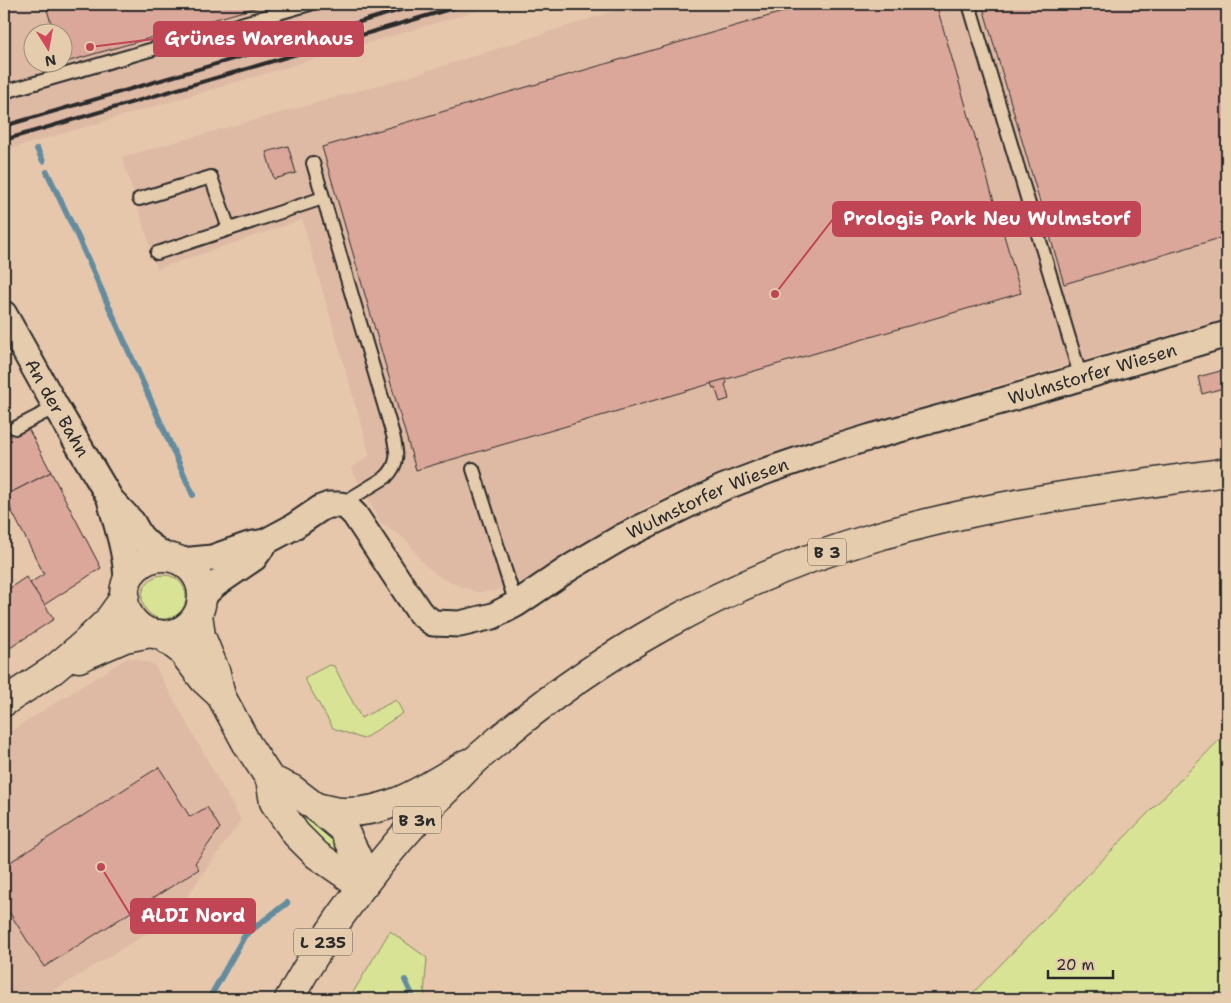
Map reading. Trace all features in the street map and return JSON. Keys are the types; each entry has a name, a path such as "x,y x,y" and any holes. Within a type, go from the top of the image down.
{"street":[{"name":"An der Bahn","path":"4,314 111,500 132,522 140,536 148,544 174,560"},
{"name":"Wulmstorfer Wiesen","path":"340,504 355,515 420,613 433,623 460,624 493,616 516,604 571,567 622,537 722,488 769,470 819,453 1227,334"},
{"name":"B 3","path":"478,758 543,704 660,626 716,598 804,560 874,537 961,515 1106,488 1227,472"},
{"name":"An der Bahn","path":"111,500 127,570 126,589"},
{"path":"53,670 107,622 120,604 134,571 142,564 152,559 212,558 249,545 265,542 293,527 321,508 340,504"},
{"path":"4,702 53,670 118,640 131,636 169,635 180,632 192,623 207,592 254,558 265,542"},
{"path":"174,560 187,565 201,586 201,636 216,673 221,696 258,763 270,779 274,802 296,834 317,855 362,886"},
{"path":"126,589 126,605 131,618 139,626 169,641 180,650 204,680 221,696"},
{"path":"316,807 340,812 355,812 368,811 390,805 404,800 478,758"},
{"name":"B 3n","path":"362,886 393,846 420,816 478,758"},
{"path":"270,779 292,789 344,830 357,857 362,886"},
{"name":"L 235","path":"289,999 334,925 362,886"}],"lane":[{"path":"4,92 310,4"},
{"path":"969,4 1081,378"},
{"path":"313,162 397,454 394,467 386,477 340,504"},
{"path":"139,199 212,177 229,229"},
{"path":"157,253 324,198"},
{"path":"15,428 56,407"},
{"path":"473,469 516,604"}],"shaded area":[{"path":"4,4 500,4 4,151"},
{"path":"636,4 1227,4 1227,318 807,441 752,460 646,507 595,536 527,579 513,585 494,591 477,592 441,578 424,564 407,541 381,523 351,468 370,455 302,220 157,269 122,157 408,77"},
{"path":"129,657 154,664 241,820 172,918 45,996 46,999 4,999 4,735"}],"green space":[{"path":"168,575 180,581 185,588 185,606 180,613 173,618 160,619 152,616 145,609 142,593 145,585 152,578"},
{"path":"329,665 334,666 361,718 396,700 403,713 363,739 333,728 304,678"},
{"path":"1227,732 1227,999 967,999"},
{"path":"292,802 337,838 345,853 341,857 326,846 288,805"},
{"path":"390,931 427,958 424,992 427,999 349,999"}],"building":[{"path":"70,4 268,4 72,60 72,22 51,22 47,10"},
{"path":"810,4 936,4 1021,293 416,470 322,147"},
{"path":"982,4 1227,4 1227,236 1064,284"},
{"path":"288,146 296,173 274,179 266,152"},
{"path":"1224,370 1227,387 1202,394 1198,377"},
{"path":"726,379 727,383 725,384 729,399 720,402 715,387 713,388 711,383"},
{"path":"27,426 51,472 4,496 4,438"},
{"path":"51,472 101,568 44,605 30,583 44,574 4,496"},
{"path":"26,577 54,619 4,652 4,592"},
{"path":"159,767 190,817 207,807 220,828 195,863 199,869 44,967 4,904 4,866"}],"waterway":[{"path":"37,149 43,161"},
{"path":"47,172 193,495"},
{"path":"209,999 245,935 287,903"},
{"path":"405,980 414,999"}],"railway":[{"path":"4,126 421,4"},
{"path":"4,140 467,4"}],"place":[{"name":"Grünes Warenhaus","path":"90,47"},
{"name":"Prologis Park Neu Wulmstorf","path":"775,294"},
{"name":"ALDI Nord","path":"101,867"}]}
